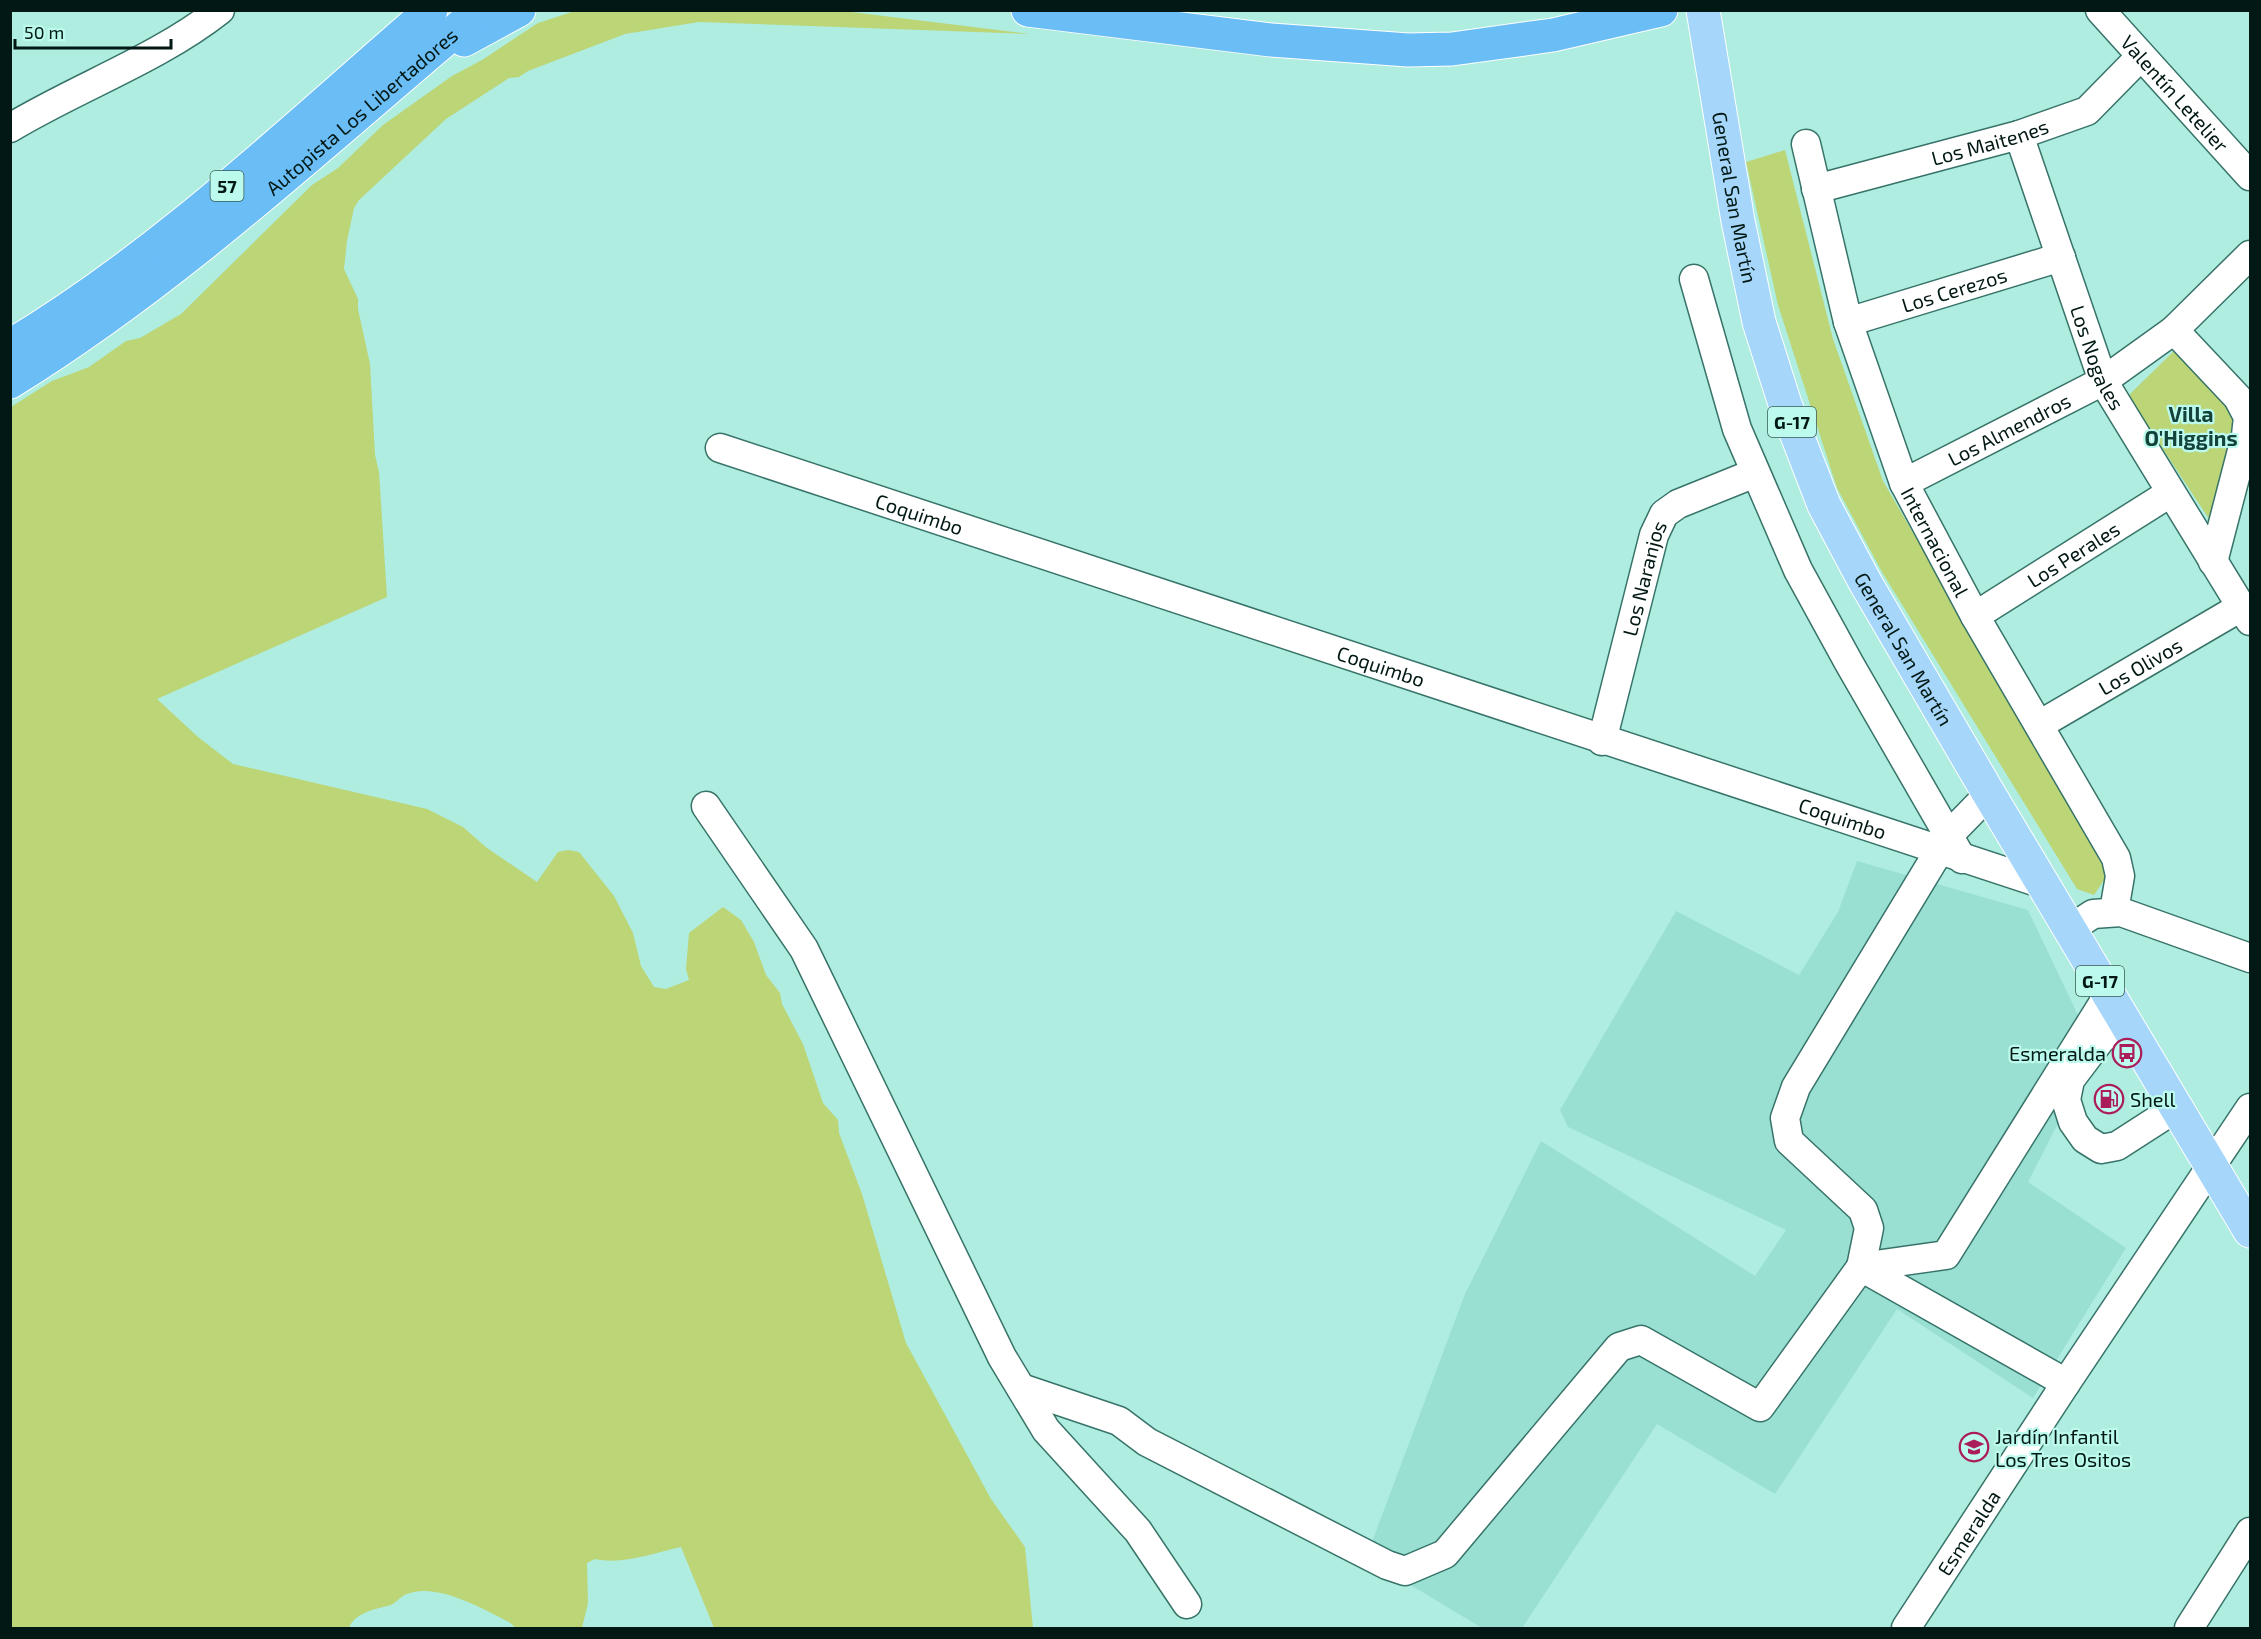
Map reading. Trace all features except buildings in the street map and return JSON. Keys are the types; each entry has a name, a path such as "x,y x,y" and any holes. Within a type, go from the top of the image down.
{"highway":[{"name":"Autopista Los Libertadores","path":"10,346 72,306 169,233 431,10"},
{"name":"Autopista Los Libertadores","path":"10,382 52,356 161,278 480,10"},
{"path":"391,85 494,22 519,10"},
{"path":"1028,10 1270,40 1407,51 1452,49 1553,34 1661,10"}],"main road":[{"name":"General San Martín","path":"1703,10 1738,221 1759,322 1785,404 1829,515 1865,582 1989,794 2250,1231"}],"street":[{"path":"10,128 53,102 194,31 220,10"},
{"name":"Valentín Letelier","path":"2100,10 2250,176"},
{"name":"Los Maitenes","path":"1816,189 2019,135 2086,111 2141,56"},
{"name":"Los Nogales","path":"2019,135 2103,381 2246,614"},
{"name":"Internacional","path":"1806,144 1848,322 1904,483 1975,616 2116,858 2120,884 2114,911"},
{"name":"Los Almendros","path":"1904,483 2103,381 2174,330 2250,255"},
{"name":"Los Cerezos","path":"1848,322 2061,257"},
{"path":"1694,279 1737,429 1798,570 1950,848"},
{"path":"2174,330 2238,398 2248,417 2246,435 2213,562"},
{"name":"Coquimbo","path":"720,448 1602,741 1950,848 2043,884"},
{"name":"Los Naranjos","path":"1602,741 1654,535 1664,514 1678,504 1755,473"},
{"name":"Los Perales","path":"1975,616 2170,493"},
{"name":"Los Olivos","path":"2038,725 2246,614"},
{"path":"1020,1389 1119,1421 1147,1442 1405,1571 1445,1554 1619,1347 1641,1340 1760,1407 1862,1267 1869,1228 1863,1209 1789,1141 1785,1118 1796,1087 1950,848 1989,794"},
{"path":"706,806 804,949 1002,1357 1020,1389 1046,1430 1138,1531 1186,1604"},
{"path":"2070,929 2093,914 2114,911 2250,958"},
{"path":"1862,1267 1946,1255 2109,994"},
{"path":"2126,1023 2101,1039 2070,1080 2066,1100 2073,1122 2085,1140 2101,1149 2116,1146 2176,1108"},
{"name":"Esmeralda","path":"1906,1629 2066,1383 2250,1108"},
{"path":"1862,1267 2066,1383"},
{"path":"2189,1629 2250,1532"}],"shaded area":[{"path":"1857,861 2028,910 2095,1051 2028,1182 2126,1248 2033,1398 1897,1309 1775,1494 1657,1424 1522,1628 1482,1628 1366,1558 1465,1294 1541,1141 1755,1276 1786,1230 1568,1127 1560,1110 1676,911 1799,975 1838,912"}],"green space":[{"path":"835,10 1030,34 699,22 625,34 528,71 519,77 509,78 446,119 359,200 354,208 347,241 344,269 358,299 358,309 370,364 387,597 157,699 198,737 233,764 427,809 463,827 487,848 537,882 558,852 568,850 579,852 614,896 633,933 641,966 654,987 666,989 689,980 686,969 689,933 723,907 741,920 754,942 766,975 780,993 782,1004 803,1044 823,1103 838,1120 839,1133 862,1194 906,1343 991,1499 1025,1547 1033,1628 714,1628 681,1547 627,1559 595,1559 587,1563 588,1603 582,1628 516,1628 509,1622 460,1599 432,1591 419,1591 404,1595 391,1605 365,1613 355,1619 349,1628 11,1628 11,407 52,381 89,367 126,341 140,338 181,314 312,185 338,168 383,125 452,76 482,60 538,23 575,11"},
{"path":"1785,150 1833,339 1883,481 2098,853 2106,877 2094,895 2077,889 1882,572 1837,488 1778,305 1746,162"},
{"path":"2174,351 2237,416 2213,525 2128,396"}],"place":[{"name":"Esmeralda","path":"2127,1053"},
{"name":"Shell","path":"2109,1099"},
{"name":"Jardín Infantil Los Tres Ositos","path":"1974,1447"}],"district":[{"name":"Villa O'Higgins","path":"2191,425"}]}
